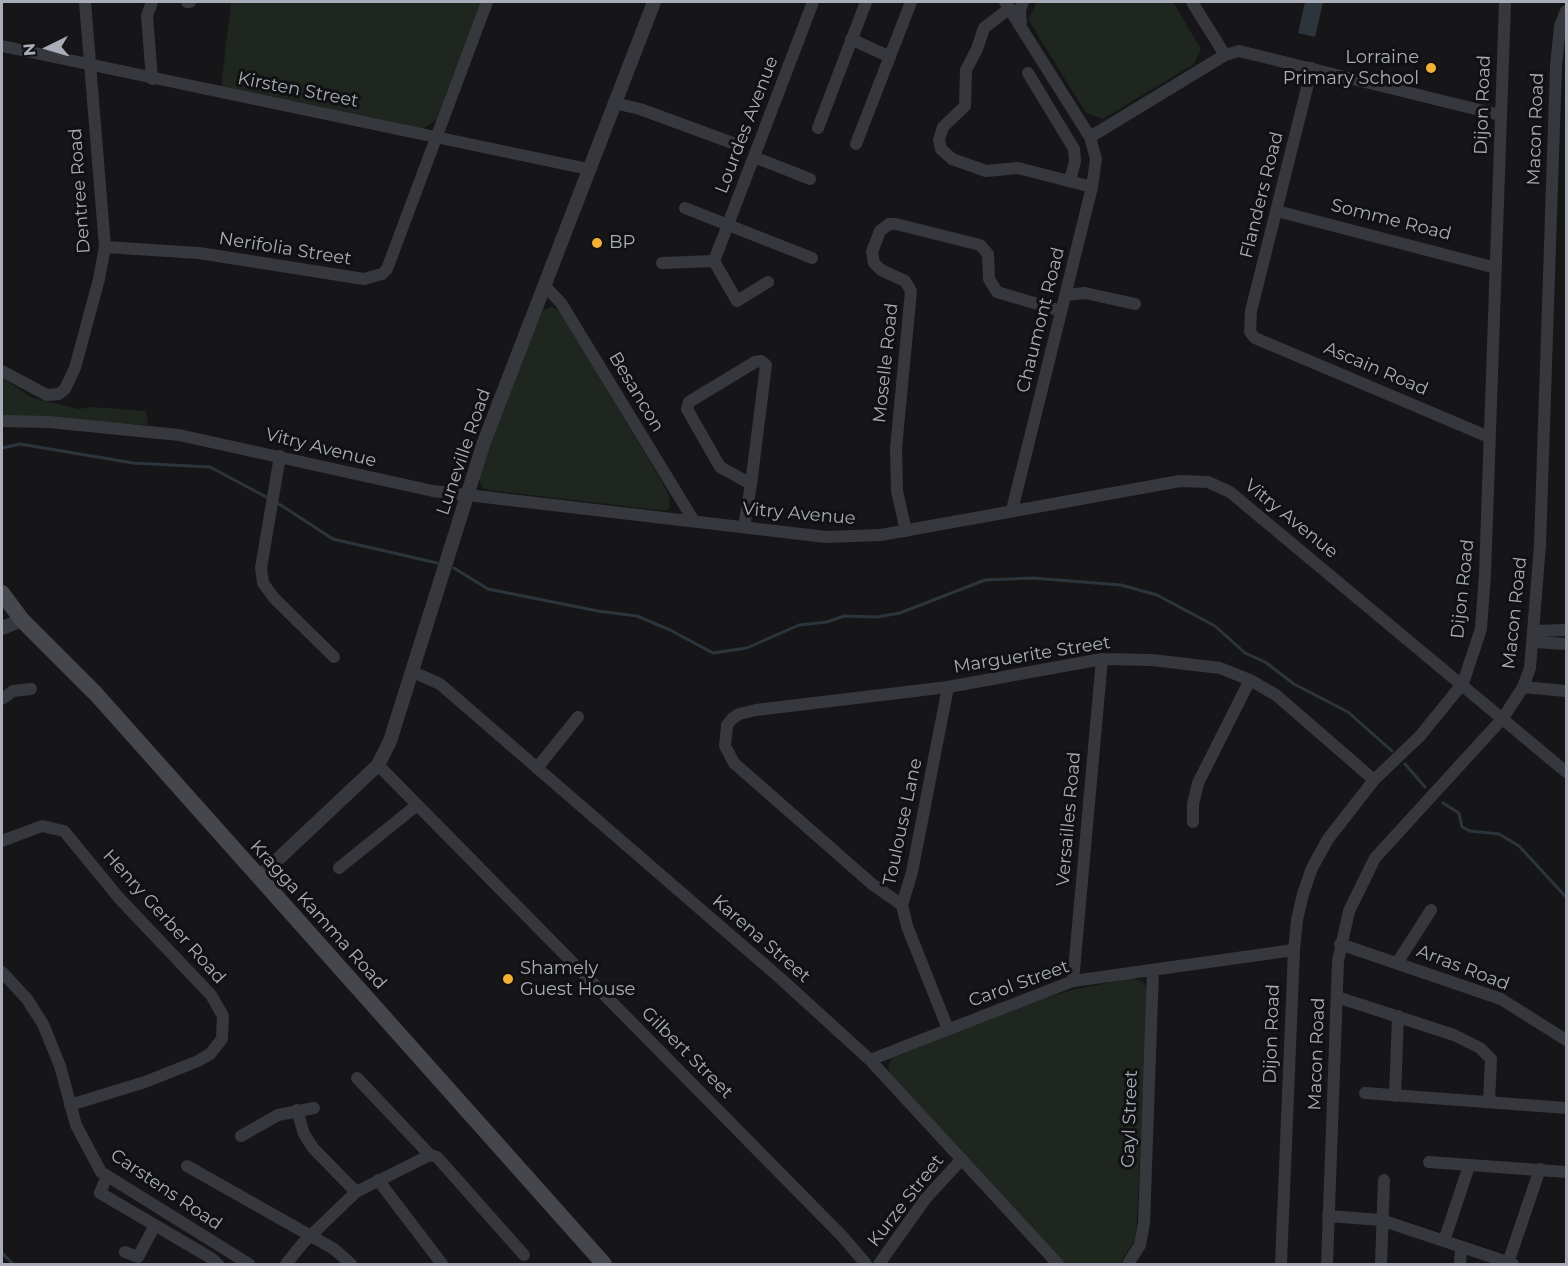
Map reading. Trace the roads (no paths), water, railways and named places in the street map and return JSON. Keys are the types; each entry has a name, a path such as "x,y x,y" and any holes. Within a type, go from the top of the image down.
{"main road":[{"name":"Kragga Kamma Road","path":"2,593 22,620 96,694 604,1264"}],"street":[{"name":"Dentree Road","path":"2,371 20,383 47,395 59,394 65,389 75,368 105,247 85,2"},
{"path":"152,2 147,16 152,79"},
{"name":"Nerifolia Street","path":"105,247 199,253 350,278 374,278 387,268 487,2"},
{"name":"Luneville Road","path":"259,877 378,765 390,741 484,442 654,2"},
{"name":"Lourdes Avenue","path":"714,261 813,2"},
{"path":"818,128 866,2"},
{"path":"856,144 911,2"},
{"path":"1021,26 1020,10 1023,2"},
{"path":"1192,2 1225,56"},
{"name":"Dijon Road","path":"1281,1264 1294,950 1297,920 1312,868 1328,839 1374,780 1420,736 1463,684 1481,629 1505,2"},
{"path":"1092,187 1018,168 991,172 978,169 952,159 939,145 943,127 964,110 966,70 977,50 984,28 1008,5 1090,137 1225,56 1239,51 1500,115"},
{"name":"Macon Road","path":"1327,1264 1340,944 1354,898 1374,858 1503,718 1523,687 1530,668 1540,545 1556,66 1560,26 1566,11"},
{"path":"851,39 890,57"},
{"name":"Kirsten Street","path":"2,46 588,169"},
{"name":"Flanders Road","path":"1250,332 1251,311 1312,68"},
{"path":"1028,73 1074,149 1075,162 1070,180"},
{"path":"614,103 640,109 738,145"},
{"name":"Chaumont Road","path":"1012,510 1092,187 1096,159 1090,137"},
{"path":"754,157 810,179"},
{"path":"685,208 812,258"},
{"name":"Somme Road","path":"1277,211 1496,268"},
{"name":"Moselle Road","path":"906,531 897,491 896,448 911,291 905,281 881,270 874,263 872,252 880,231 889,224 896,224 980,245 988,254 989,279 997,292 1061,311"},
{"path":"662,263 714,261 737,301 768,282"},
{"name":"Besancon","path":"544,285 561,303 694,521"},
{"path":"1065,295 1085,292 1135,304"},
{"name":"Ascain Road","path":"1250,332 1255,338 1489,437"},
{"path":"744,527 750,484 766,365 761,361 755,362 689,402 687,409 720,467 750,484"},
{"name":"Vitry Avenue","path":"2,421 49,422 179,435 280,456 385,482 467,495 826,537 862,537 906,531 1012,510 1196,480 1217,485 1230,492 1566,771"},
{"path":"280,456 261,568 263,583 274,598 334,657"},
{"path":"2,628 22,620"},
{"path":"1534,637 1566,630"},
{"path":"1534,637 1566,644"},
{"name":"Marguerite Street","path":"902,905 872,884 734,763 727,753 725,735 727,725 739,714 948,687 1102,660 1152,660 1201,665 1220,668 1250,680 1276,695 1374,780"},
{"name":"Versailles Road","path":"1072,981 1102,660"},
{"name":"Karena Street","path":"413,672 440,684 870,1060 1058,1264"},
{"path":"1193,822 1193,804 1198,783 1250,680"},
{"name":"Toulouse Lane","path":"948,687 912,872 902,905 907,926 948,1029"},
{"path":"1523,687 1566,691"},
{"path":"2,699 13,691 31,688"},
{"path":"537,768 578,717"},
{"name":"Gilbert Street","path":"378,765 834,1227 866,1264"},
{"path":"339,868 417,805"},
{"name":"Henry Gerber Road","path":"2,841 42,826 64,831 119,897 211,995 223,1016 222,1039 210,1054 198,1062 145,1082 70,1105"},
{"path":"1397,963 1431,910"},
{"name":"Arras Road","path":"1340,944 1501,999 1566,1040"},
{"name":"Carol Street","path":"870,1060 1072,981 1294,950"},
{"name":"Gayl Street","path":"1128,1264 1140,1245 1144,1223 1154,970"},
{"name":"Carstens Road","path":"2,972 27,999 43,1024 60,1066 76,1125 94,1162 107,1176 249,1264"},
{"path":"1337,997 1461,1038 1486,1053 1491,1059 1492,1071 1489,1102"},
{"path":"1395,1096 1398,1016"},
{"path":"357,1077 430,1155 437,1157 524,1255"},
{"path":"1365,1093 1566,1108"},
{"path":"241,1136 269,1118 314,1108"},
{"path":"297,1110 304,1134 313,1148 356,1192"},
{"path":"286,1264 309,1237 356,1192 430,1155"},
{"name":"Kurze Street","path":"879,1264 926,1198 962,1159"},
{"path":"1429,1162 1566,1172"},
{"path":"187,1166 333,1249 351,1264"},
{"path":"1444,1240 1469,1166"},
{"path":"1328,1216 1382,1220 1510,1264 1540,1169"},
{"path":"107,1176 100,1193 218,1264"},
{"path":"378,1180 442,1264"},
{"path":"1381,1264 1384,1180"},
{"path":"125,1252 138,1257 155,1225"},
{"path":"1460,1264 1461,1247"}],"waterway":[{"path":"2,448 20,444 133,463 210,467 270,499"},
{"path":"276,502 333,539 437,563"},
{"path":"454,568 488,589 598,611 637,616 670,630 713,653 747,648 799,625 827,622 844,616 877,617 900,613 985,580 1033,578 1121,585 1157,595 1215,626 1245,653 1265,662 1294,684 1348,712 1392,751"},
{"path":"1405,764 1425,787"},
{"path":"1443,803 1459,813 1462,827 1470,831 1499,834 1519,846 1566,897"},
{"path":"2,1253 13,1264"}],"place":[{"name":"Lorraine Primary School","path":"1431,68"},
{"name":"BP","path":"597,243"},
{"name":"Shamely Guest House","path":"508,979"}]}
